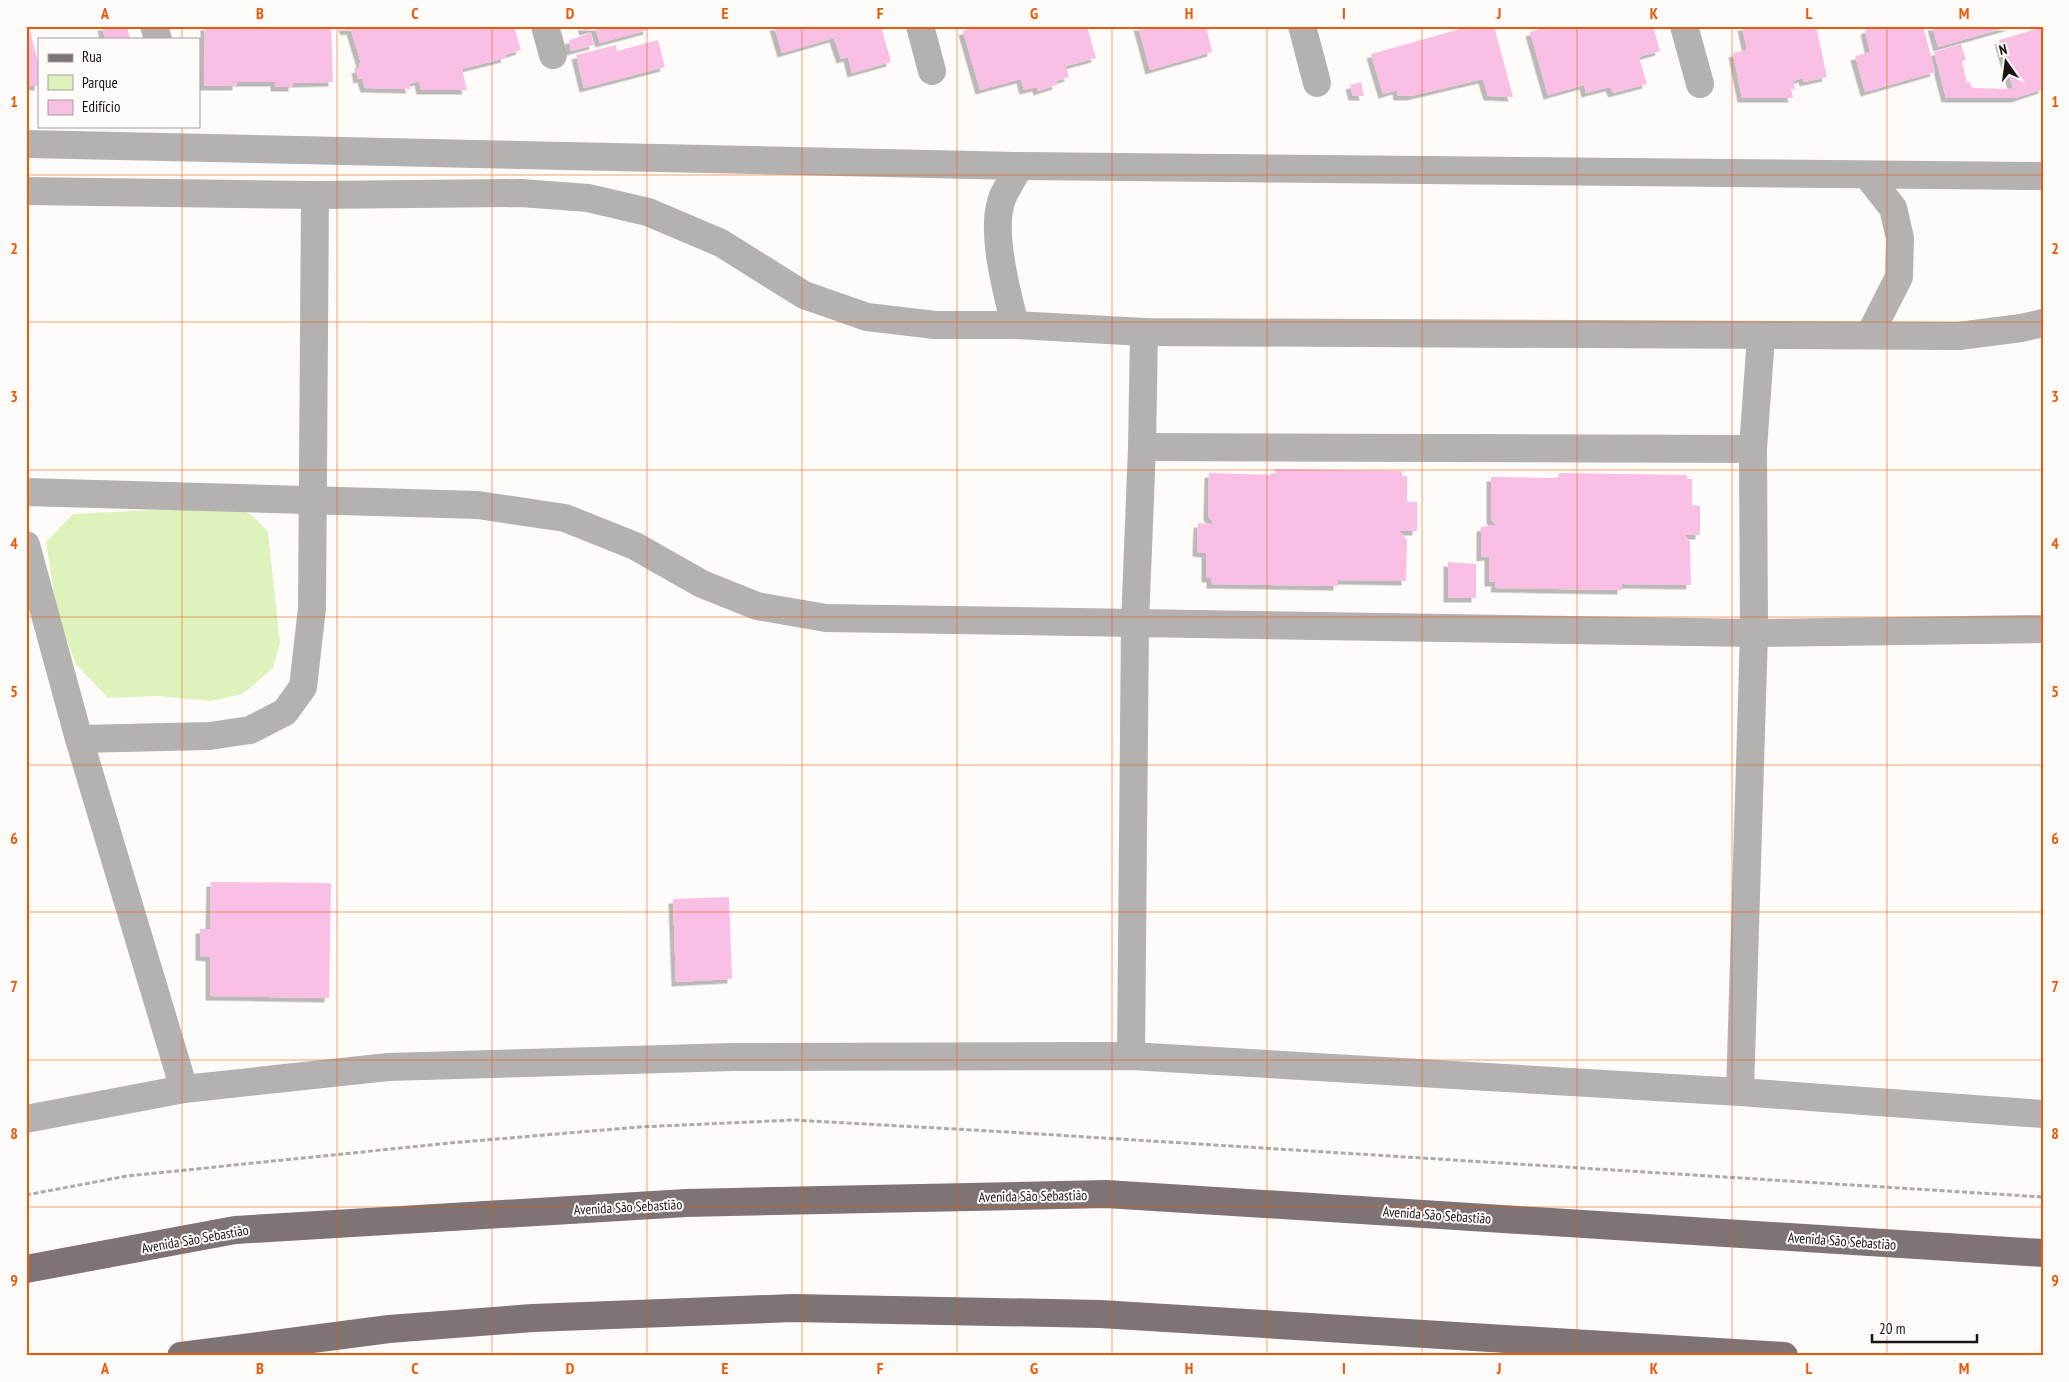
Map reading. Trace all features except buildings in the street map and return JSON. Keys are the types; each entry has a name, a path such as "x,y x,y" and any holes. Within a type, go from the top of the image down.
{"main road":[{"name":"Avenida São Sebastião","path":"26,1269 235,1230 686,1203 1106,1194 2043,1253"},
{"path":"181,1356 389,1329 504,1320 793,1308 1100,1314 1784,1356"}],"street":[{"path":"154,26 158,38"},
{"path":"545,26 553,56"},
{"path":"920,26 932,71"},
{"path":"1302,26 1317,83"},
{"path":"1684,26 1700,84"},
{"path":"26,144 1020,166 2043,176"},
{"path":"1015,325 1001,267 998,224 1002,198 1020,166"},
{"path":"1867,174 1893,208 1900,238 1899,277 1870,334"},
{"path":"26,191 315,195 521,193 588,198 648,212 721,243 804,295 867,317 935,325 1015,325 1144,332 1761,336 1870,334 1959,336 2021,328 2043,323"},
{"path":"79,739 210,736 250,730 285,712 303,687 312,608 315,195"},
{"path":"1131,1056 1135,624 1142,447 1144,332"},
{"path":"1740,1092 1754,633 1753,448 1761,336"},
{"path":"1142,447 1753,448"},
{"path":"26,492 478,505 565,518 635,546 702,584 757,606 826,618 1754,633 2043,629"},
{"path":"26,545 79,739 184,1089"},
{"path":"26,1119 184,1089 398,1067 733,1057 1131,1056 1740,1092 2043,1114"}],"path":[{"path":"26,1195 127,1176 450,1143 639,1127 794,1120 2043,1197"}],"green space":[{"path":"194,508 237,509 252,515 268,532 280,643 273,668 243,694 210,701 158,696 108,698 76,664 57,614 46,542 73,514"}]}
